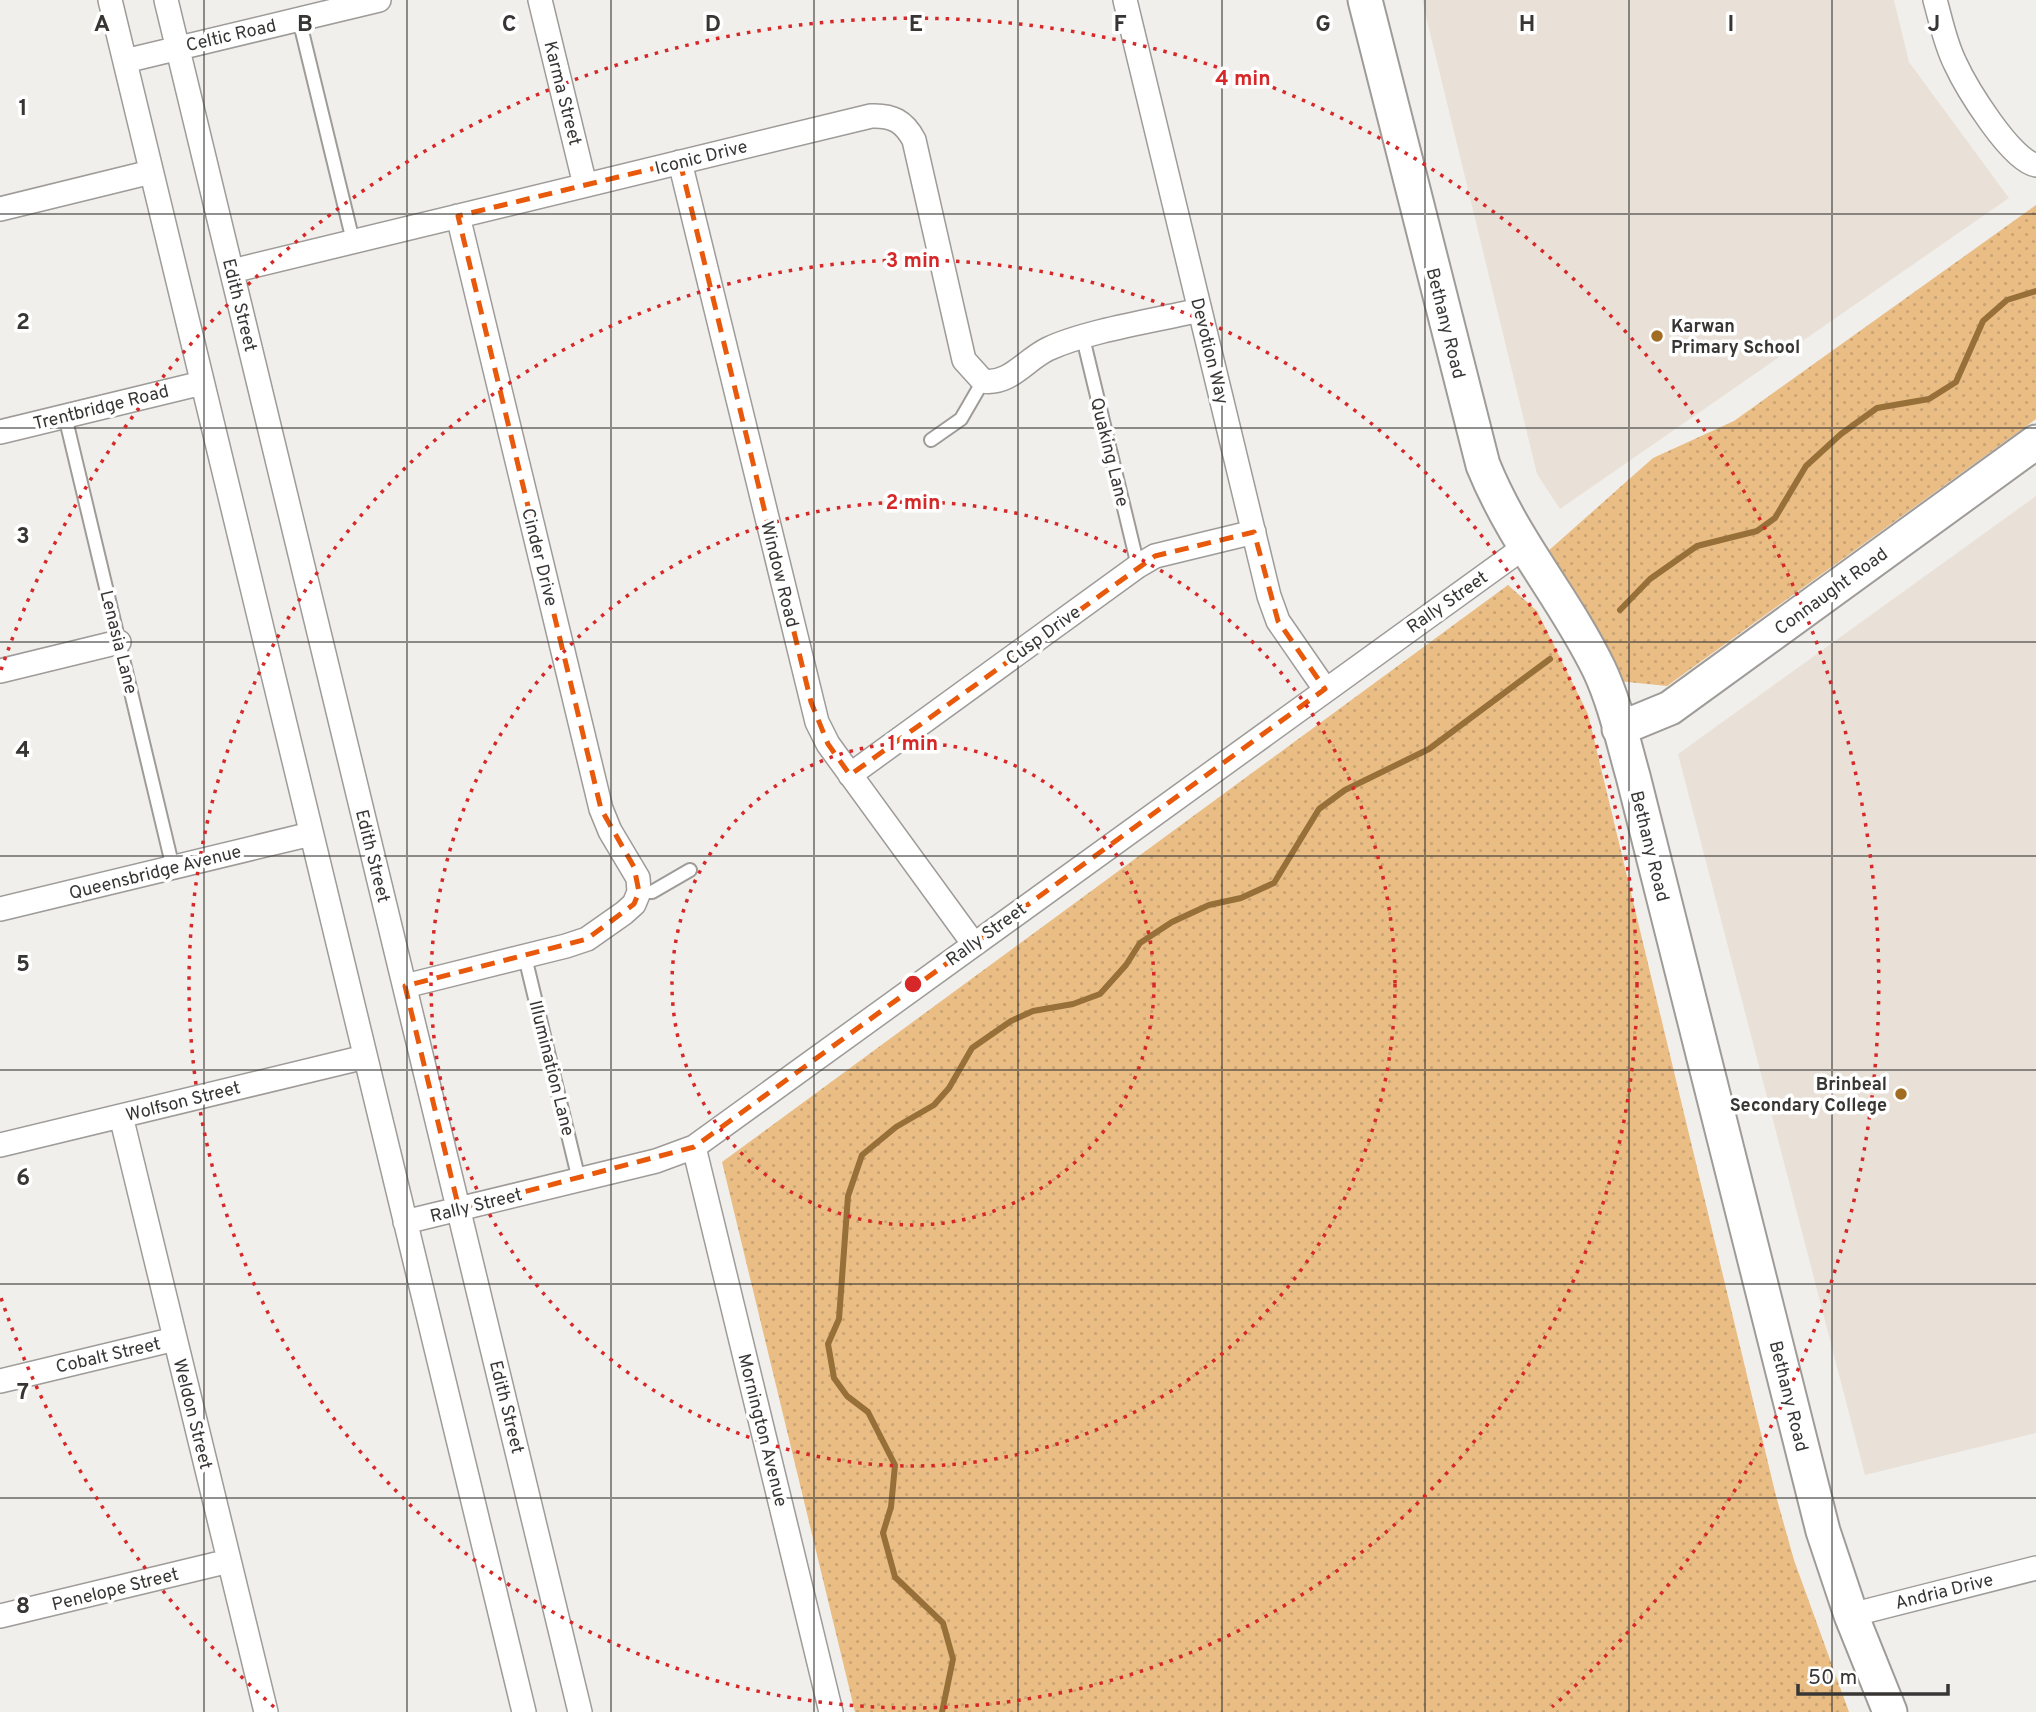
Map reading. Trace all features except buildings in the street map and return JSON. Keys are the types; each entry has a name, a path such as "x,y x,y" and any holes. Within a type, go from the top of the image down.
{"street":[{"path":"110,0 524,1712"},
{"name":"Edith Street","path":"166,0 580,1712"},
{"name":"Celtic Road","path":"125,61 379,0"},
{"name":"Karma Street","path":"541,0 585,185"},
{"name":"Devotion Way","path":"1125,0 1278,621 1325,689"},
{"name":"Bethany Road","path":"1365,0 1472,426 1498,502 1523,548 1599,670 1619,729 1823,1531 1851,1615 1890,1712"},
{"path":"1936,0 1947,44 1961,77 2013,150 2025,162 2036,165"},
{"name":"Iconic Drive","path":"232,271 871,116 898,120 914,140 964,360 983,381"},
{"name":"Window Road","path":"681,162 811,702 828,744 972,943"},
{"path":"0,209 150,172"},
{"name":"Cinder Drive","path":"458,216 601,809 610,831 634,867 639,892"},
{"path":"983,381 996,383 1045,351 1083,338 1200,310"},
{"name":"Trentbridge Road","path":"0,432 202,383"},
{"name":"Connaught Road","path":"1619,729 1670,708 2036,442"},
{"name":"Cusp Drive","path":"850,775 1138,566 1155,556 1254,532"},
{"name":"Rally Street","path":"405,1222 656,1161 694,1147 972,943 1523,548"},
{"path":"0,671 119,642"},
{"name":"Queensbridge Avenue","path":"0,909 310,834"},
{"path":"405,986 587,939 634,904 639,892"},
{"name":"Wolfson Street","path":"0,1145 365,1057"},
{"name":"Weldon Street","path":"121,1116 266,1712"},
{"name":"Mornington Avenue","path":"694,1147 831,1712"},
{"name":"Cobalt Street","path":"0,1381 175,1339"},
{"name":"Penelope Street","path":"0,1616 229,1562"},
{"name":"Andria Drive","path":"1851,1615 2036,1568"}],"lane":[{"path":"299,19 353,242"},
{"name":"Quaking Lane","path":"1083,338 1138,566"},
{"path":"931,440 961,419 983,381"},
{"name":"Lenasia Lane","path":"65,416 173,868"},
{"path":"639,892 652,892 690,870"},
{"name":"Illumination Lane","path":"525,957 579,1180"}],"highlighted area":[{"path":"680,162 811,702 828,744 850,775 1155,556 1254,532 1278,621 1325,689 694,1147 459,1209 405,986 587,939 634,904 639,892 634,867 601,809 458,216"}],"shaded area":[{"name":"Karwan Primary School","path":"1422,0 1894,0 1909,62 2009,198 1560,509 1537,474"},
{"path":"2036,205 2036,419 1667,686 1618,681 1547,552 1653,458 1734,421"},
{"name":"Brinbeal Secondary College","path":"2036,496 2036,1433 1865,1475 1678,754"},
{"path":"1508,585 1537,611 1588,714 1776,1496 1794,1560 1849,1712 855,1712 722,1162"}],"waterway":[{"path":"1620,610 1650,579 1697,546 1757,531 1775,518 1806,466 1841,434 1877,408 1929,399 1956,382 1983,321 2007,300 2036,291"},
{"path":"942,1712 953,1659 943,1623 895,1577 883,1533 891,1507 895,1465 868,1412 847,1396 834,1378 828,1344 839,1319 848,1196 862,1155 896,1127 934,1105 949,1088 972,1048 1011,1021 1033,1011 1073,1004 1100,994 1126,965 1140,943 1172,922 1209,905 1241,898 1274,883 1319,809 1345,790 1429,749 1550,659"}],"place":[{"name":"Karwan Primary School","path":"1657,336"},
{"name":"Brinbeal Secondary College","path":"1901,1094"}]}
